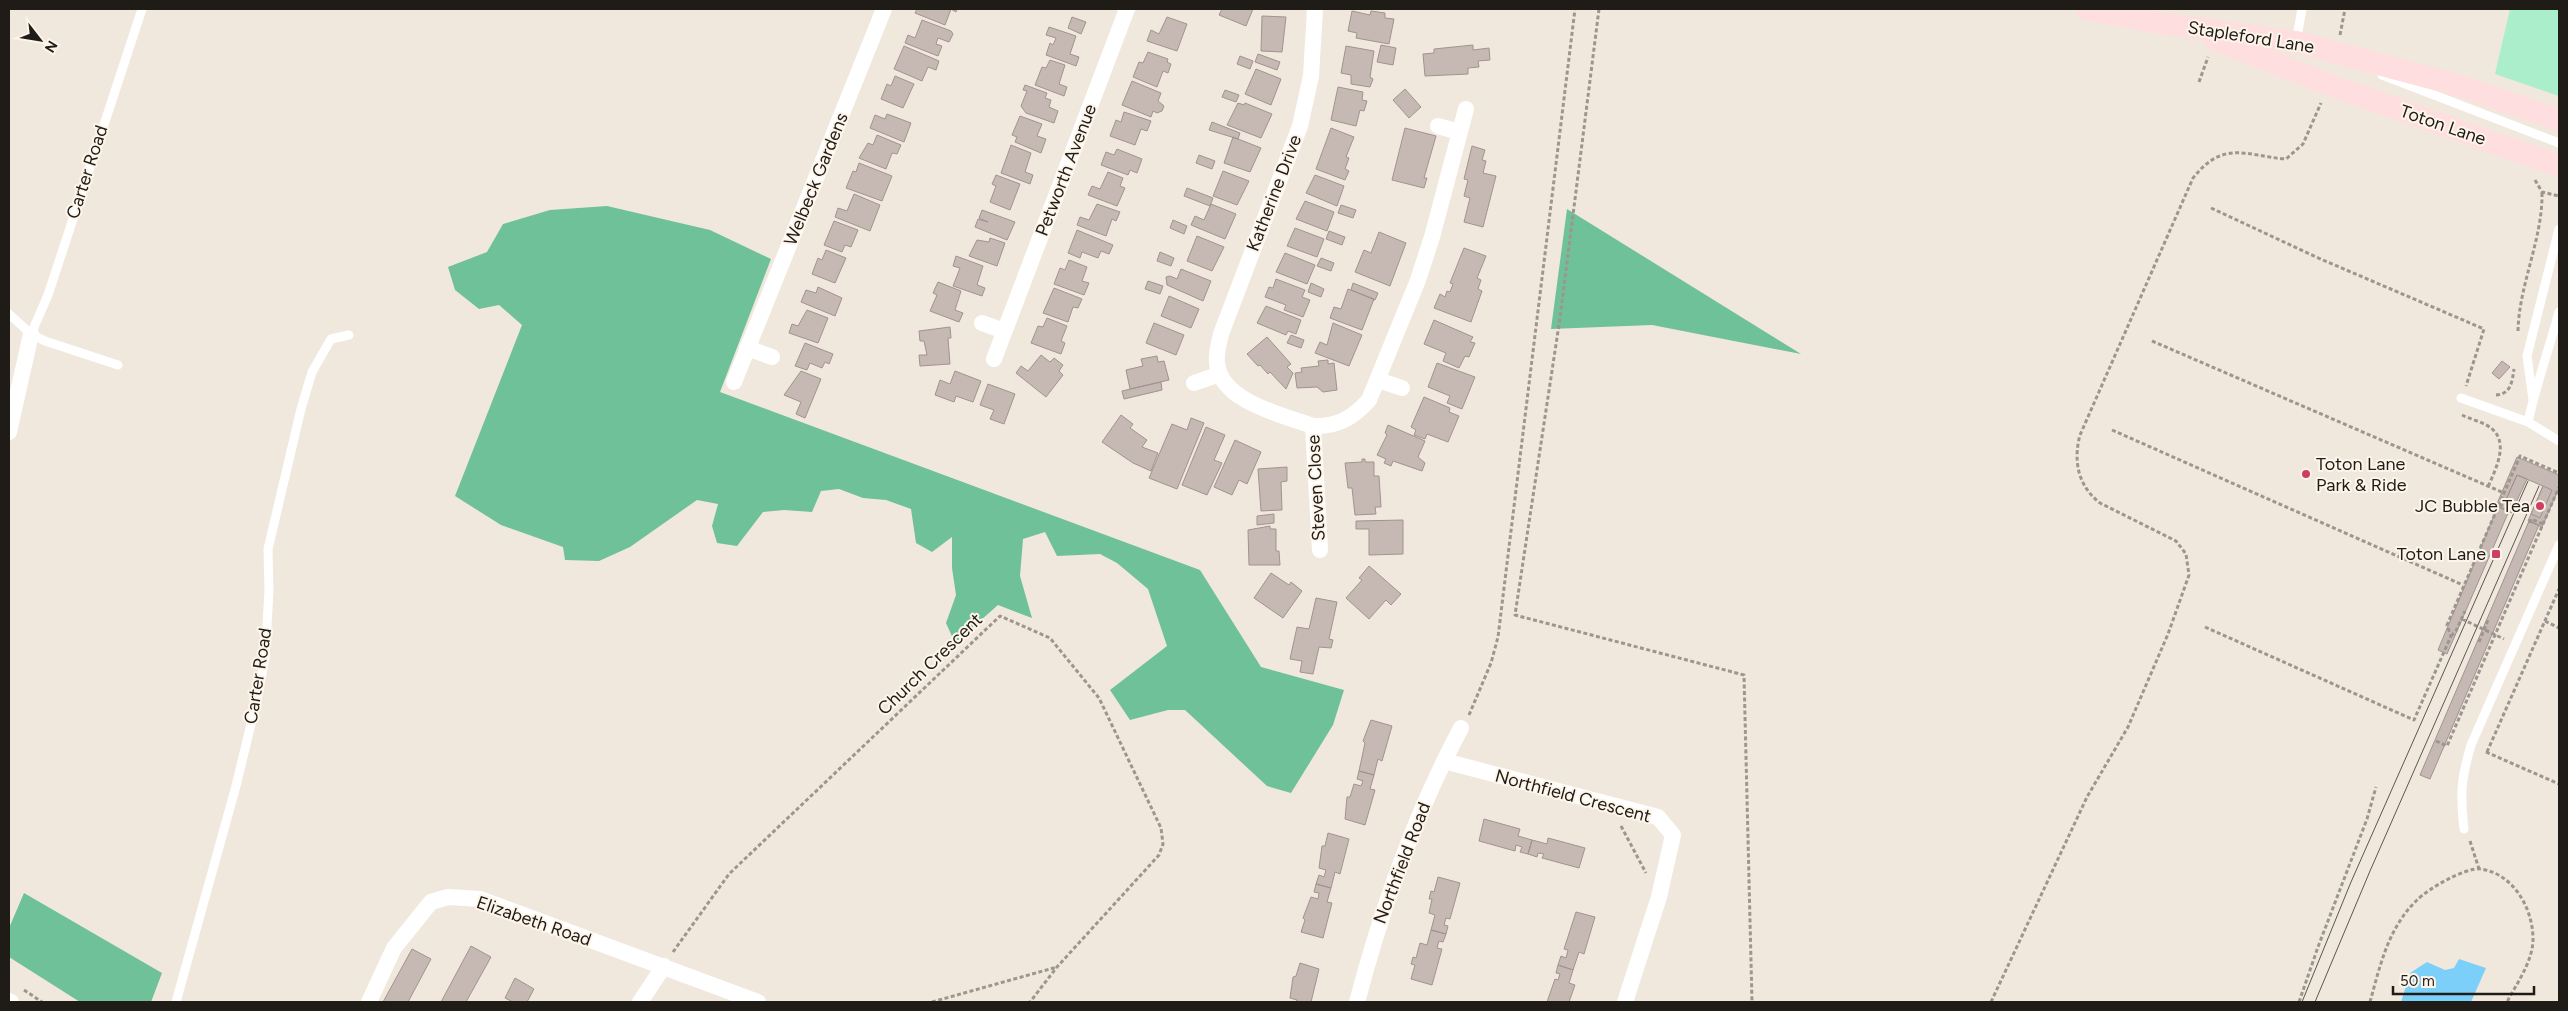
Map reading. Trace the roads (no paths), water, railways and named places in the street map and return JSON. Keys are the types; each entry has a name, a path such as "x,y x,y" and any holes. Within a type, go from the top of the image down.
{"main road":[{"name":"Stapleford Lane","path":"2086,9 2155,22 2296,42 2342,53"},
{"name":"Stapleford Lane","path":"2155,22 2214,40 2327,84"},
{"path":"2342,53 2461,86 2559,120"},
{"name":"Toton Lane","path":"2327,84 2559,166"}],"street":[{"name":"Welbeck Gardens","path":"734,382 884,9"},
{"name":"Petworth Avenue","path":"994,359 1127,9"},
{"name":"Katherine Drive","path":"1220,374 1217,363 1221,334 1290,153 1307,99 1311,76 1315,9"},
{"path":"1194,383 1220,374 1226,385 1236,395 1313,426 1336,424 1359,412 1369,400 1378,380 1432,237 1466,109"},
{"path":"1438,126 1459,132"},
{"path":"982,323 1004,331"},
{"path":"9,432 31,334"},
{"path":"748,348 772,357"},
{"path":"1378,380 1402,388"},
{"name":"Steven Close","path":"1313,426 1320,550"},
{"name":"Northfield Road","path":"1357,1002 1397,869 1444,761 1461,728"},
{"name":"Northfield Crescent","path":"1444,761 1658,817 1673,834 1659,897 1626,1002"},
{"name":"Elizabeth Road","path":"369,1002 394,948 431,902 448,897 480,900 758,1002"},
{"path":"640,1002 664,966"}],"lane":[{"name":"Carter Road","path":"31,334 48,295 142,9"},
{"path":"2296,42 2302,9"},
{"path":"2342,53 2417,90 2559,143"},
{"path":"2533,400 2527,356 2555,266 2559,229"},
{"path":"2528,422 2559,312"},
{"path":"9,314 31,334 45,341 118,365"},
{"name":"Carter Road","path":"176,1002 236,786 258,695 265,658 269,590 268,549 301,409 318,358 331,339 349,335"},
{"path":"2462,398 2528,422 2559,441"},
{"path":"2464,829 2460,799 2462,775 2471,745 2559,545"}],"water":[{"path":"2459,959 2486,968 2471,1002 2401,1002 2410,973 2427,962 2445,970 2454,968"}],"tram line":[{"path":"2302,1002 2351,882 2528,481"},
{"path":"2315,1002 2370,871 2539,486"}],"place":[{"name":"Toton Lane Park & Ride","path":"2306,474"},
{"name":"JC Bubble Tea","path":"2540,506"},
{"name":"Toton Lane","path":"2496,554"}]}
